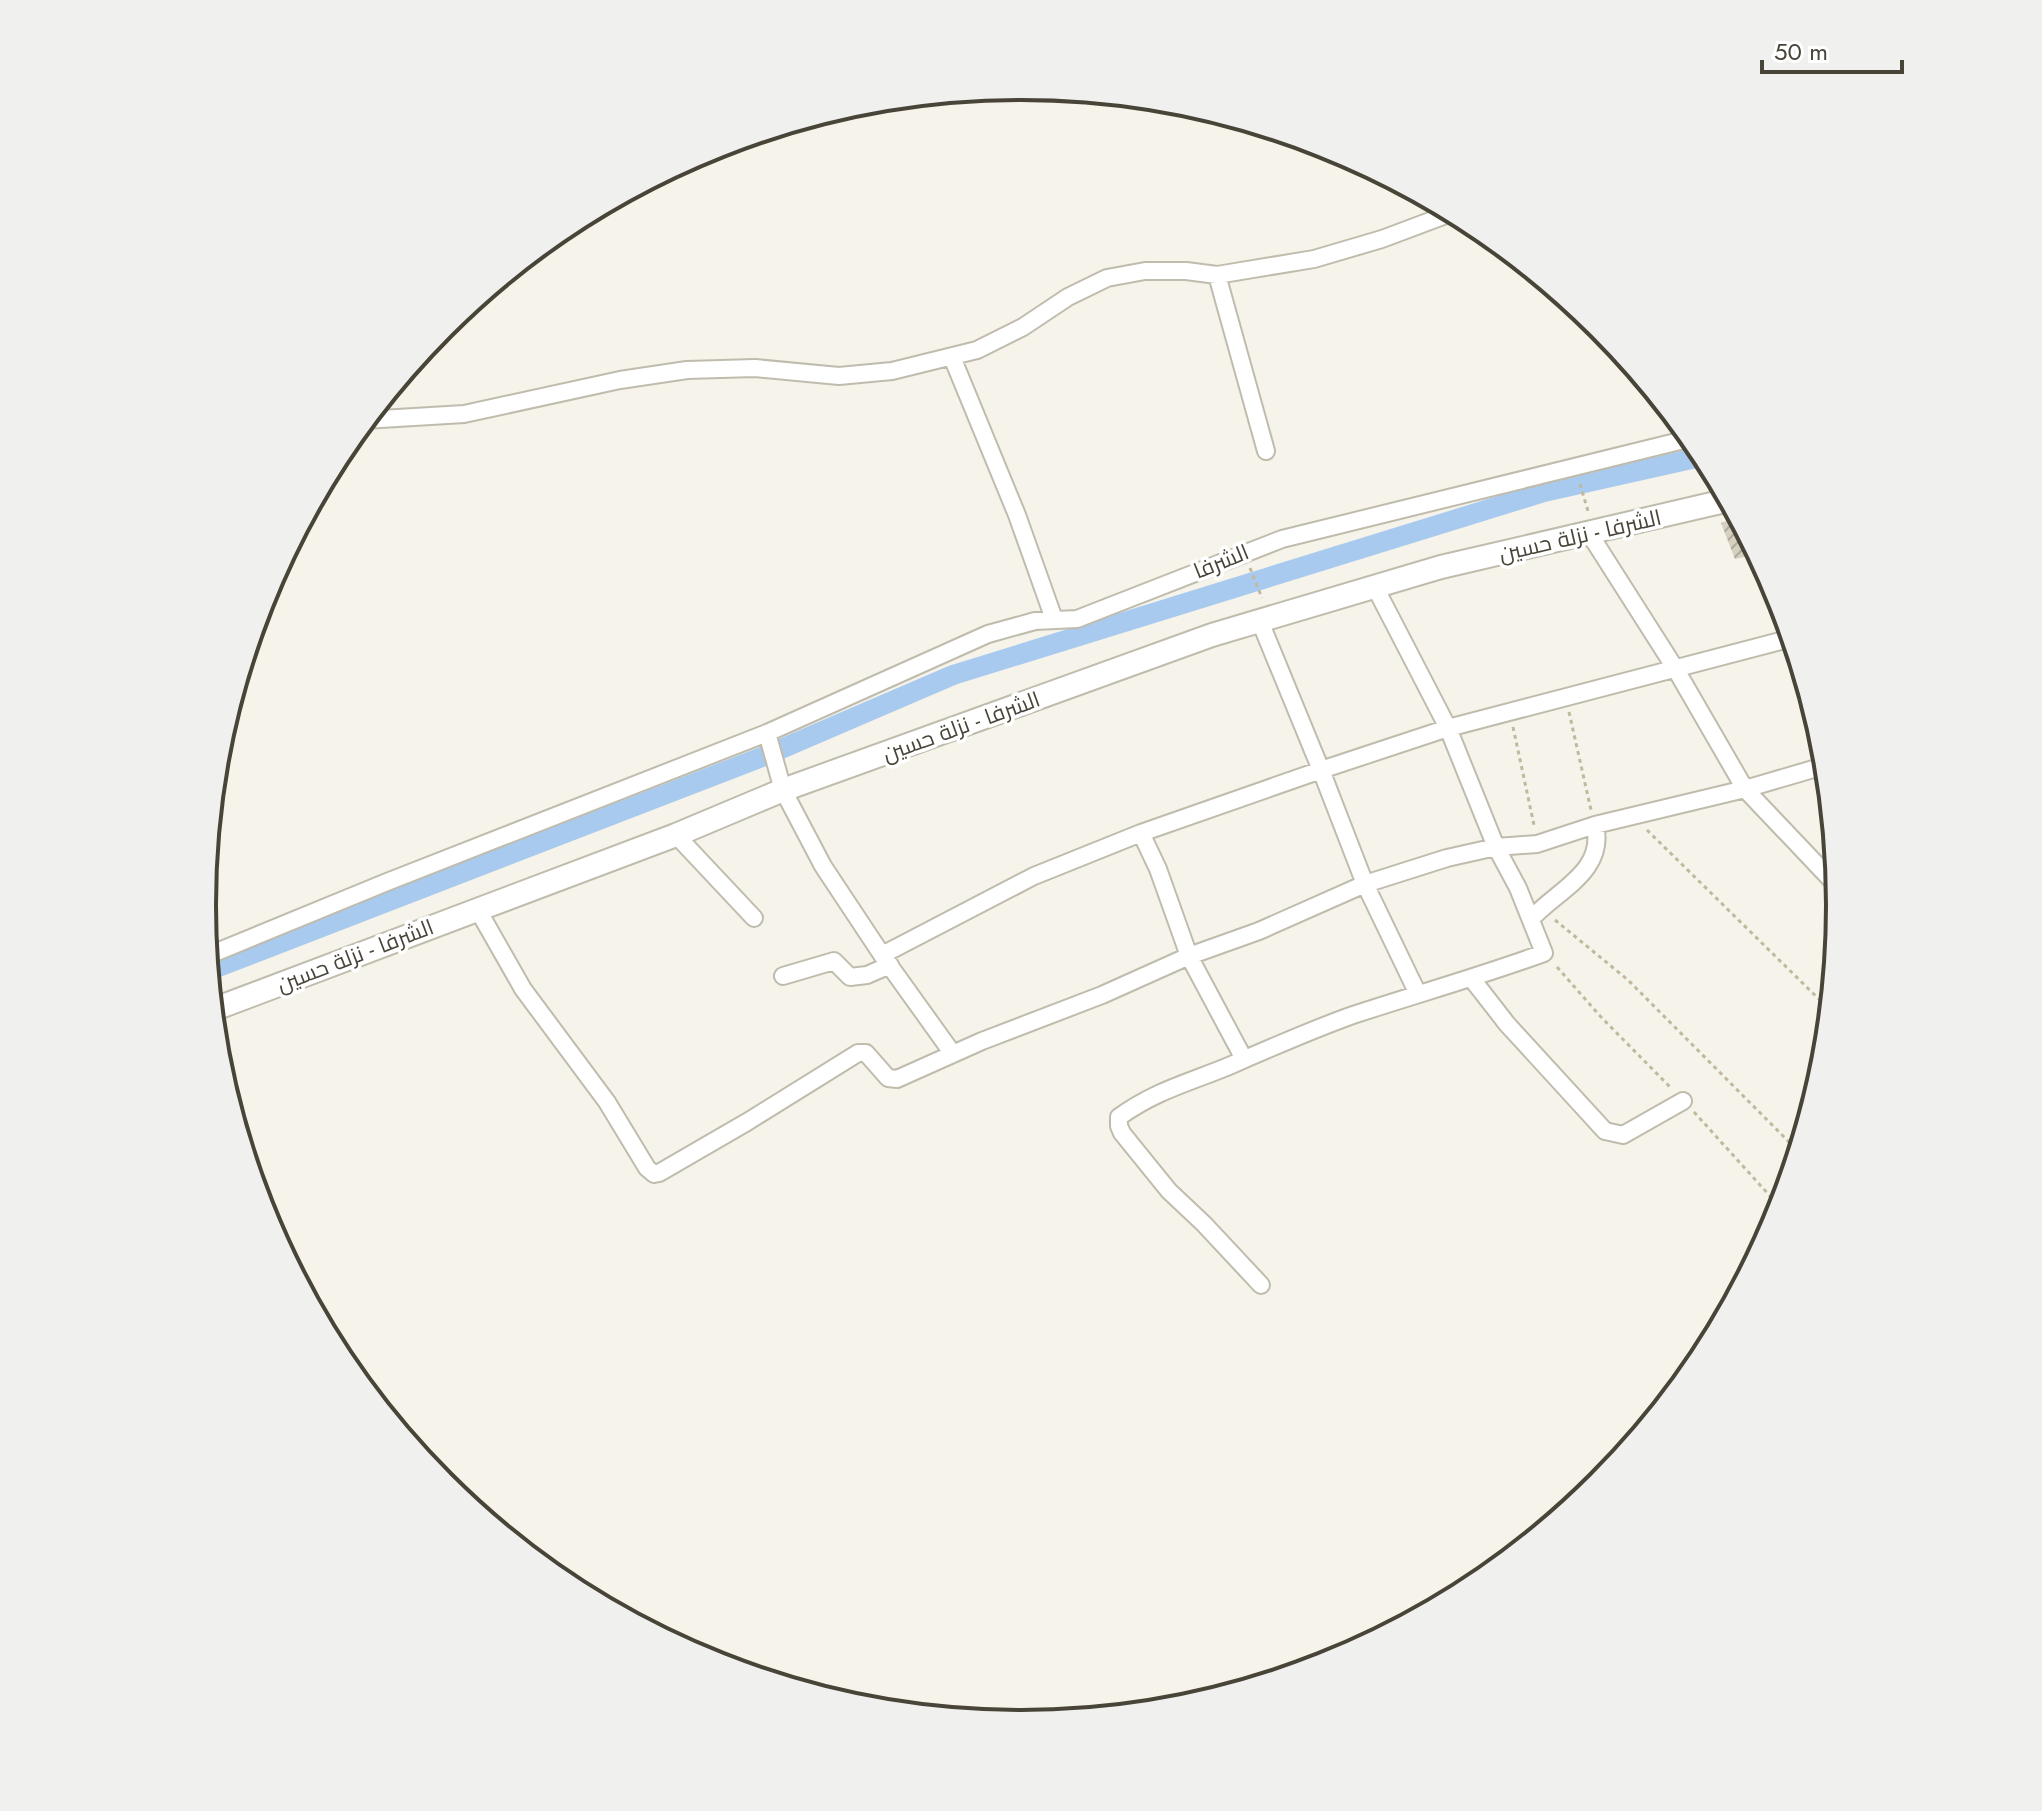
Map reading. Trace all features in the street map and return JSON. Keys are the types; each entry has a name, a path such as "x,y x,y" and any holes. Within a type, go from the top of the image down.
{"street":[{"path":"379,419 464,414 664,373 727,367 855,376 892,371 977,350 1107,278 1145,271 1217,275 1314,259 1439,218"},
{"path":"1217,275 1266,451"},
{"path":"952,357 1017,515 1054,619"},
{"name":"الشرفا","path":"217,952 387,882 769,738 975,639 1035,621 1089,615 1282,539 1679,441"},
{"name":"الشرفا - نزلة حسين","path":"222,1006 676,835 781,779 1259,619 1441,567 1719,502"},
{"path":"1589,533 1675,668 1745,789 1825,874"},
{"path":"1261,1285 1169,1191 1128,1142 1119,1117 1155,1094 1352,1016 1544,953 1536,914 1496,847 1448,728 1375,587"},
{"path":"1259,619 1365,884 1418,994"},
{"path":"783,976 834,961 850,977 867,975 886,960 1034,876 1141,833 1448,728 1782,641"},
{"path":"769,738 781,779 823,866 953,1054"},
{"path":"478,910 530,1000 589,1077 647,1168 654,1174 747,1122 858,1053 866,1053 893,1080 1189,956 1259,931 1365,884 1447,858 1496,847 1537,844 1595,825 1745,789 1815,769"},
{"path":"1536,914 1584,873 1596,845 1595,825"},
{"path":"1141,833 1158,869 1189,956 1244,1059"},
{"path":"676,835 754,918"},
{"path":"1472,979 1507,1024 1605,1131 1623,1135 1683,1101"}],"path":[{"path":"1577,474 1584,499"},
{"path":"1248,561 1259,591"},
{"path":"1565,697 1595,825"},
{"path":"1510,712 1537,844"},
{"path":"1632,816 1821,1001"},
{"path":"1536,914 1628,980 1790,1143"},
{"path":"1544,953 1771,1197"}],"building":[{"path":"1728,520 1746,557 1735,559 1721,523"}],"waterway":[{"path":"218,967 767,755 953,675 1544,492 1692,459"}]}
